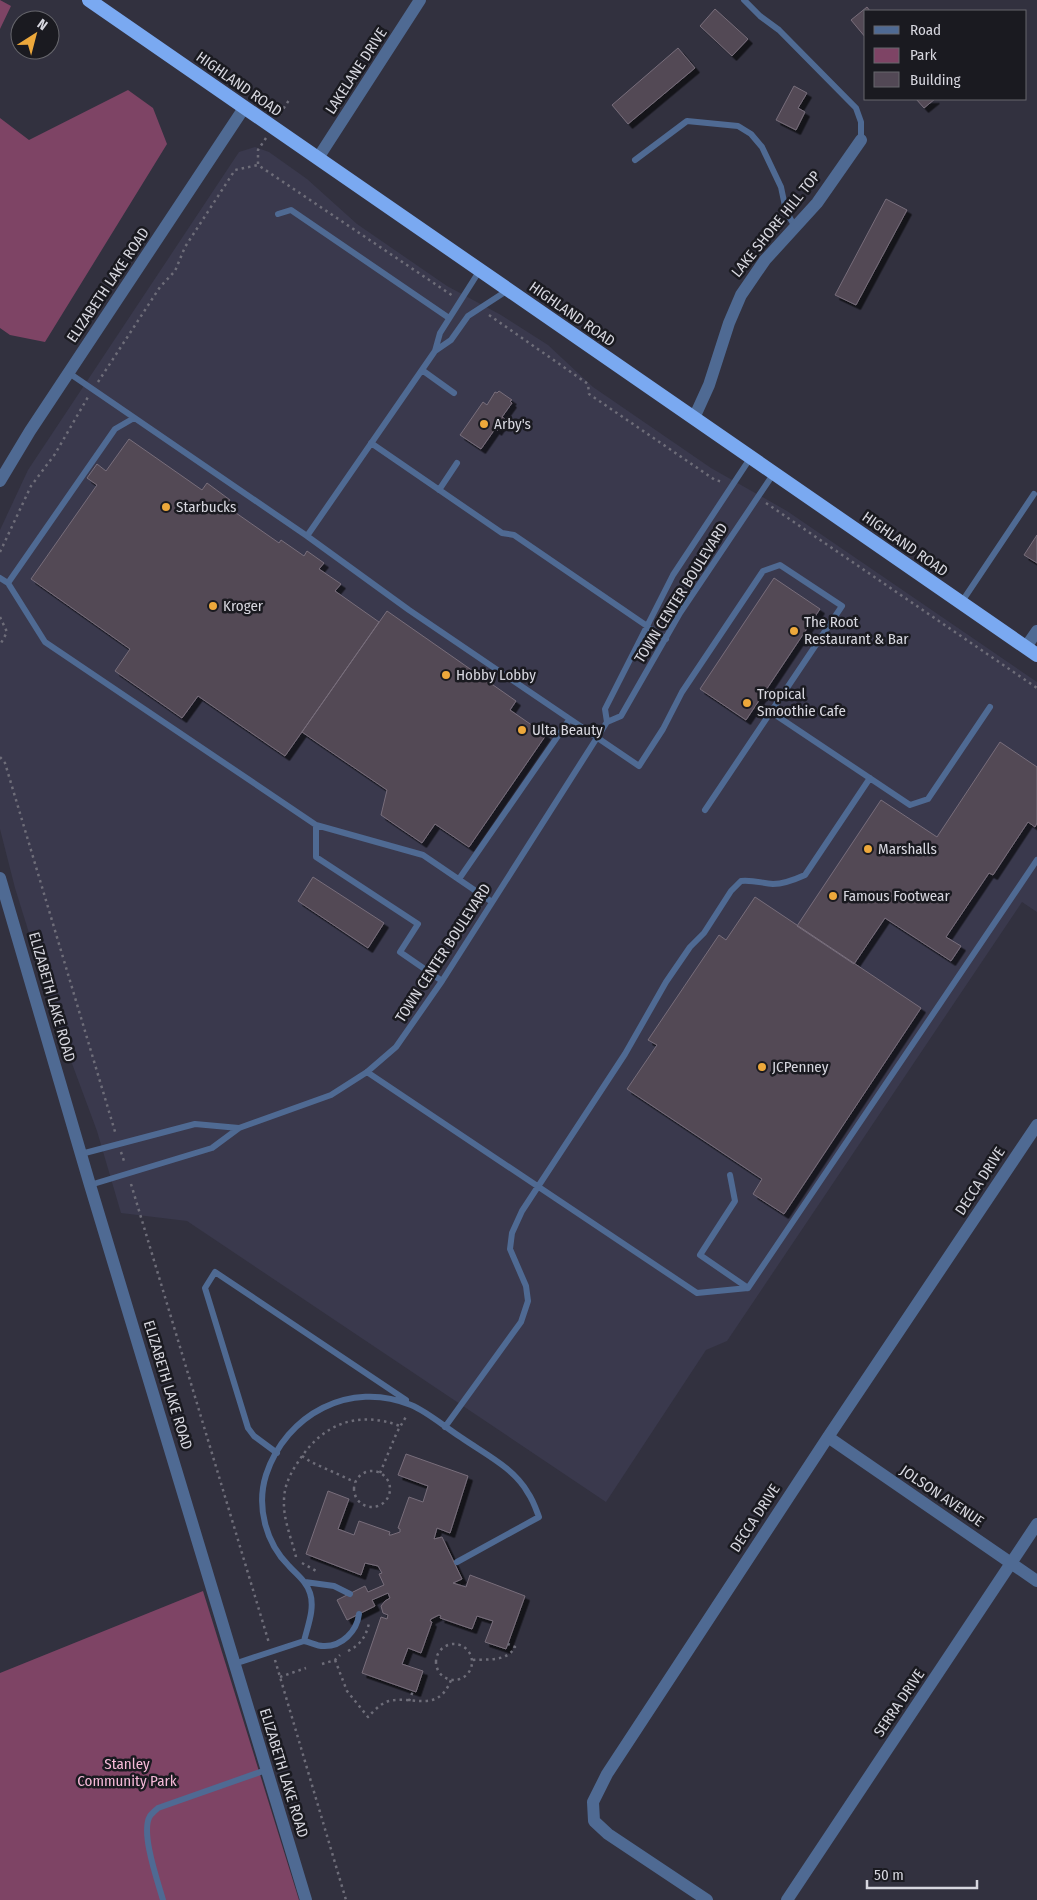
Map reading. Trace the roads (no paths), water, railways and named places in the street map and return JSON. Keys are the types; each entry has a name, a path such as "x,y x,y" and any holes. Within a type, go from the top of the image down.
{"highway":[{"name":"HIGHLAND ROAD","path":"88,0 1031,651"}],"street":[{"name":"LAKELANE DRIVE","path":"318,158 420,0"},
{"name":"ELIZABETH LAKE ROAD","path":"0,481 244,108"},
{"name":"LAKE SHORE HILL TOP","path":"694,418 709,385 729,323 741,295 765,260 817,203 861,140"},
{"path":"1031,651 1037,631"},
{"name":"ELIZABETH LAKE ROAD","path":"0,878 90,1185 306,1900"},
{"name":"DECCA DRIVE","path":"707,1900 608,1834 594,1821 593,1802 607,1774 828,1437 1037,1125"},
{"name":"JOLSON AVENUE","path":"828,1437 1037,1581"},
{"name":"SERRA DRIVE","path":"787,1900 1037,1524"}],"lane":[{"path":"744,0 760,16 779,30 856,108 862,122 861,140"},
{"path":"635,160 687,121 738,126 751,134 762,147 780,187 786,211 796,228"},
{"path":"278,214 291,210 449,318"},
{"path":"307,536 435,351 440,333 480,270"},
{"path":"435,351 451,340 468,316 508,290"},
{"path":"422,370 454,393"},
{"path":"69,373 307,536 597,740 639,766 663,729 682,692 763,571 780,565 842,606 705,810"},
{"path":"8,583 115,429 134,418"},
{"path":"371,443 502,532 514,535 666,639"},
{"name":"TOWN CENTER BOULEVARD","path":"607,722 605,709 673,575 751,457"},
{"path":"439,490 457,463"},
{"name":"TOWN CENTER BOULEVARD","path":"90,1185 212,1148 239,1128 331,1095 367,1072 396,1047 442,981 607,722 621,716 680,613 774,474"},
{"path":"962,603 1034,494"},
{"path":"0,578 8,583 45,642 316,825 423,855 492,902"},
{"path":"771,712 910,805 928,799 990,707"},
{"path":"459,879 569,720"},
{"path":"445,1427 521,1322 528,1301 526,1286 510,1249 512,1233 518,1218 537,1186 625,1054 666,982 690,947 704,933 732,891 741,881 756,880 774,884 789,882 804,875 870,778"},
{"path":"316,825 316,857 418,924 400,952 442,981"},
{"path":"748,1288 1037,860"},
{"path":"367,1072 697,1293 748,1288"},
{"name":"TOWN CENTER BOULEVARD","path":"81,1154 195,1124 239,1128"},
{"path":"730,1174 735,1201 700,1255 748,1288"},
{"path":"277,1452 254,1436 248,1428 205,1288 215,1272 445,1427 513,1475 529,1493 539,1517 457,1562"},
{"path":"304,1641 312,1611 310,1592 304,1582 276,1551 268,1535 262,1505 264,1481 269,1467 277,1452 292,1433 308,1417 322,1408 336,1402 370,1396 387,1398 413,1405"},
{"path":"304,1582 334,1586 350,1594"},
{"path":"234,1664 304,1641 324,1646 344,1639 354,1630 359,1614"},
{"path":"163,1900 152,1866 146,1829 150,1816 158,1808 266,1770"}],"place":[{"name":"Arby's","path":"484,424"},
{"name":"Starbucks","path":"166,507"},
{"name":"Kroger","path":"213,606"},
{"name":"The Root Restaurant & Bar","path":"794,631"},
{"name":"Hobby Lobby","path":"446,675"},
{"name":"Tropical Smoothie Cafe","path":"747,703"},
{"name":"Ulta Beauty","path":"522,730"},
{"name":"Marshalls","path":"868,849"},
{"name":"Famous Footwear","path":"833,896"},
{"name":"JCPenney","path":"762,1067"}],"park label":[{"name":"Stanley Community Park","path":"127,1772"}]}
